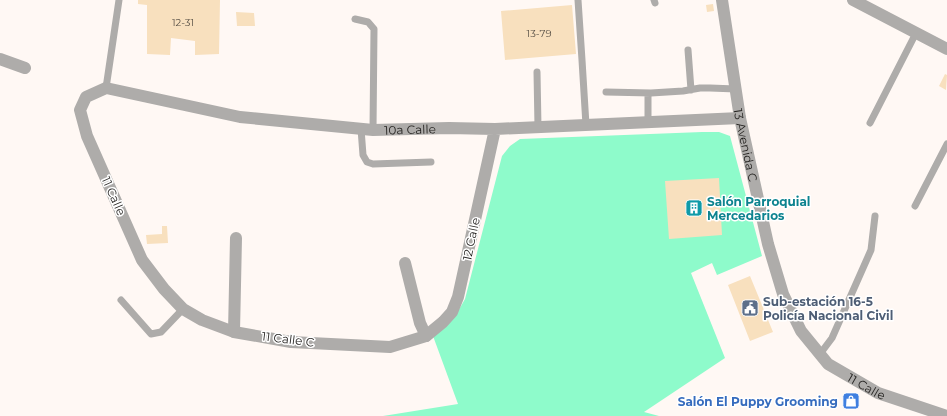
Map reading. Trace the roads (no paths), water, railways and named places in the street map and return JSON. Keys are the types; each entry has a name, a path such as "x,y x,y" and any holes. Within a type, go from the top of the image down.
{"street":[{"name":"13 Avenida C","path":"722,0 740,118 768,244 783,294 801,331"},
{"path":"853,0 947,49"},
{"path":"0,59 25,68"},
{"name":"11 Calle","path":"106,88 86,98 80,110 87,136 142,260 164,288"},
{"name":"10a Calle","path":"106,88 240,117 367,129 495,129 740,118"},
{"name":"12 Calle","path":"426,336 443,322 452,312 458,297 495,129"},
{"path":"234,332 236,238"},
{"path":"405,263 420,323 426,336"},
{"name":"11 Calle C","path":"164,288 183,309 202,320 234,332 291,342 390,347 426,336"},
{"name":"11 Calle","path":"801,331 828,364 878,393 947,416"}],"lane":[{"path":"106,88 119,0"},
{"path":"578,0 586,125"},
{"path":"355,19 368,22 374,28 367,129 363,155 367,162 373,164 431,162"},
{"path":"870,122 916,33"},
{"path":"688,50 691,90"},
{"path":"538,72 538,127"},
{"path":"606,92 648,93 710,88 736,89"},
{"path":"648,93 648,122"},
{"path":"915,206 947,144"},
{"path":"820,354 832,338 871,250 875,216"},
{"path":"121,300 151,334 161,332 183,309"}],"place":[{"name":"Salón Parroquial Mercedarios","path":"694,208"},
{"name":"Sub-estación 16-5 Policía Nacional Civil","path":"750,308"},
{"name":"Salón El Puppy Grooming","path":"851,401"}]}
